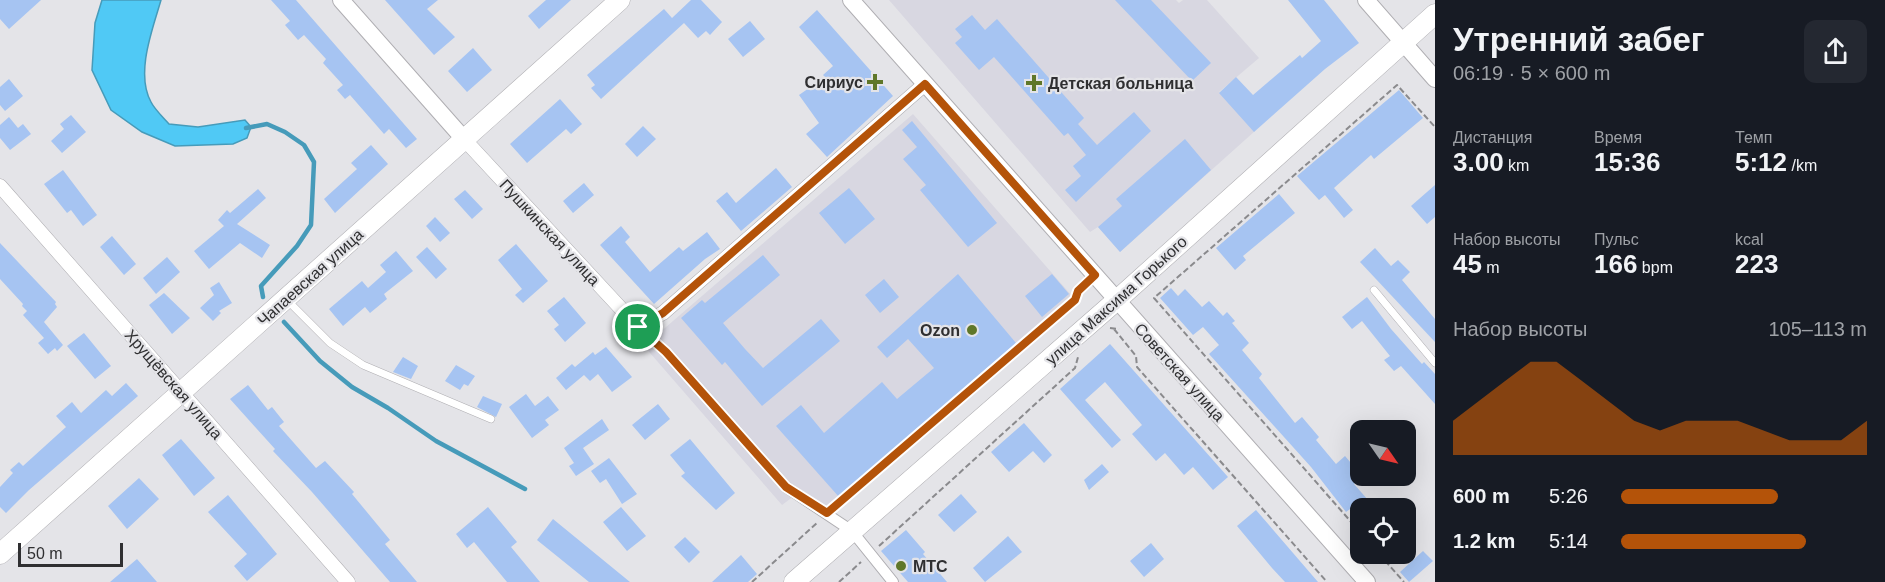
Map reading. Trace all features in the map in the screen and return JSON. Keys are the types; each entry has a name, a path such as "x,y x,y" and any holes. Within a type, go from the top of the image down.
{"main road":[{"name":"Чапаевская улица","path":"0,554 620,0"},
{"name":"улица Максима Горького","path":"794,582 1117,300 1435,14"}],"street":[{"name":"Пушкинская улица","path":"341,0 463,138 638,327 666,352 786,487 852,531 893,582"},
{"name":"Советская улица","path":"851,0 1367,582"},
{"path":"1366,0 1435,79"},
{"path":"638,327 663,313 925,84"},
{"name":"Хрущёвская улица","path":"0,186 348,582"}],"lane":[{"path":"1374,290 1435,363"},
{"path":"286,299 330,343 363,365 491,419"}],"path":[{"path":"1350,521 1154,298 1397,85 1435,127"},
{"path":"752,582 827,513 1075,300 1078,291 1095,275"},
{"path":"1107,327 1119,329"},
{"path":"1114,329 1136,356 1137,367 1327,582"},
{"path":"839,582 1075,368 1079,354"},
{"path":"1388,564 1404,582"}],"shaded area":[{"path":"889,0 1176,0 1179,3 1183,0 1207,0 1259,58 1219,92 1255,131 1120,252 1098,227 1090,232"},
{"path":"913,114 1072,296 824,513 794,496 782,505 644,346"}],"water":[{"path":"102,0 161,0 147,51 145,78 151,102 169,124 198,127 245,120 251,127 247,138 233,144 175,146 142,132 111,110 92,70 95,23"}],"building":[{"path":"0,0 41,0 9,29 0,19"},
{"path":"271,0 296,0 417,139 406,148 389,129 384,134 350,95 345,99 337,90 343,85 323,63 326,59 304,35 298,40 285,25 290,21"},
{"path":"385,0 438,0 427,9 455,37 434,55"},
{"path":"546,0 571,0 539,29 528,16"},
{"path":"691,0 701,0 722,22 710,35 706,31 698,38 684,23 601,99 591,88 595,85 587,75 664,9 672,18"},
{"path":"1115,0 1151,0 1211,63 1192,81"},
{"path":"1288,0 1324,0 1359,43 1325,69 1254,132 1219,93 1236,77 1253,95 1300,55 1302,58 1321,41"},
{"path":"817,10 893,96 827,157 806,134 819,123 799,95 825,77 823,75 833,66 799,27"},
{"path":"972,15 985,30 997,19 1084,118 1078,124 1097,145 1134,112 1151,131 1076,202 1065,190 1081,176 1073,166 1086,155 1068,133 1064,136 994,57 979,70 955,43 962,37 955,29"},
{"path":"750,21 765,39 743,57 728,39"},
{"path":"473,48 492,70 467,92 448,71"},
{"path":"9,79 23,96 5,111 0,105 0,87"},
{"path":"1399,90 1423,118 1374,159 1371,155 1334,188 1353,210 1344,218 1325,195 1319,200 1297,176"},
{"path":"560,99 582,124 571,134 566,129 527,163 510,144"},
{"path":"71,115 86,132 62,153 51,141 64,129 60,124"},
{"path":"9,117 18,128 23,124 31,134 10,150 0,138 0,125"},
{"path":"912,121 997,223 968,247 920,190 926,185 903,159 917,147 902,130"},
{"path":"643,126 656,139 637,157 625,144"},
{"path":"1185,139 1211,170 1120,252 1098,227 1122,206 1116,199"},
{"path":"371,145 388,164 335,213 324,199 357,169 351,163"},
{"path":"776,168 792,187 741,231 716,201 727,192 736,203"},
{"path":"63,170 97,215 83,226 71,210 67,213 44,184"},
{"path":"584,183 594,195 573,213 563,201"},
{"path":"1435,185 1435,217 1427,224 1411,206"},
{"path":"849,188 875,219 845,244 819,213"},
{"path":"258,189 266,198 237,224 270,245 262,258 240,243 209,269 194,251 224,226 218,220 227,210 230,213"},
{"path":"465,190 483,209 472,219 454,199"},
{"path":"1279,194 1295,213 1243,256 1246,260 1235,270 1216,248"},
{"path":"435,217 450,233 440,242 426,226"},
{"path":"621,226 630,237 625,242 650,272 679,247 683,251 707,232 720,249 705,259 654,304 600,245"},
{"path":"112,236 136,264 124,275 100,247"},
{"path":"0,243 56,302 57,307 44,322 63,345 57,351 55,348 48,354 38,343 44,338 23,315 27,311 22,306 23,304 0,279"},
{"path":"516,244 548,281 523,303 515,295 522,289 498,260"},
{"path":"427,247 447,269 436,279 416,257"},
{"path":"1375,248 1391,266 1398,260 1410,272 1402,280 1435,319 1435,342 1360,262"},
{"path":"396,251 413,271 384,294 387,299 370,313 365,307 343,326 329,309 362,281 368,288 386,272 380,265"},
{"path":"763,255 780,275 723,323 745,349 763,368 821,319 840,341 762,406 725,362 722,365 681,318 702,300 705,303"},
{"path":"167,257 180,272 156,294 143,278"},
{"path":"958,274 1016,343 839,497 776,426 801,405 824,433 882,382 897,399 934,368 908,339 887,358 877,347"},
{"path":"1052,274 1069,294 1042,317 1025,296"},
{"path":"884,279 899,297 880,313 865,295"},
{"path":"219,282 232,303 219,311 221,313 213,321 200,308 214,295 210,288"},
{"path":"1171,288 1178,296 1185,289 1202,307 1209,301 1223,316 1227,312 1235,321 1232,323 1249,343 1242,350 1262,374 1259,378 1295,423 1302,417 1319,437 1316,440 1336,464 1345,456 1350,462 1350,486 1356,486 1366,498 1350,498 1350,509 1346,512 1311,467 1209,354 1219,345 1203,327 1193,335 1160,298"},
{"path":"164,293 190,318 172,334 149,305"},
{"path":"564,297 586,323 565,342 554,329 559,325 547,311"},
{"path":"1367,297 1391,329 1422,364 1424,362 1435,374 1435,404 1401,366 1394,371 1384,360 1390,356 1362,321 1352,329 1342,317"},
{"path":"84,333 111,366 95,379 67,346"},
{"path":"1110,344 1228,477 1213,490 1193,467 1184,475 1165,453 1156,461 1132,434 1142,425 1105,382 1085,400 1121,440 1112,448 1060,389"},
{"path":"606,347 632,377 612,392 598,374 590,381 584,375 566,390 556,378 572,364 575,367 593,352 595,355"},
{"path":"403,357 418,366 411,379 393,372"},
{"path":"456,365 475,376 468,386 464,384 460,390 445,381"},
{"path":"126,383 138,396 29,490 6,513 0,507 0,487 13,473 10,470 19,462 23,466 66,427 56,416 72,402 81,413 106,390 112,396"},
{"path":"248,385 268,410 272,407 284,422 279,426 316,468 325,461 354,492 352,494 390,540 385,544 417,582 390,582 273,451 275,449 230,399"},
{"path":"526,394 535,406 548,396 559,410 545,420 549,425 532,438 509,407"},
{"path":"483,396 502,404 496,417 477,407"},
{"path":"658,404 670,419 645,440 632,425"},
{"path":"602,419 609,430 583,448 594,464 576,476 569,466 574,463 564,448"},
{"path":"1024,423 1052,455 1044,463 1033,451 1009,472 991,452"},
{"path":"181,439 215,478 194,496 162,455"},
{"path":"690,439 735,493 716,510 681,476 685,473 670,455"},
{"path":"609,458 637,494 622,504 606,479 600,483 591,471"},
{"path":"1102,464 1109,472 1089,490 1084,480"},
{"path":"139,478 159,499 127,529 108,506"},
{"path":"961,494 977,512 954,532 938,515"},
{"path":"228,495 277,554 247,581 234,566 247,554 208,512"},
{"path":"488,507 517,542 511,547 540,582 507,582 474,542 467,548 456,534"},
{"path":"621,507 646,536 627,551 603,522"},
{"path":"1256,510 1318,582 1285,582 1272,568 1237,526"},
{"path":"553,519 630,582 589,582 537,540"},
{"path":"906,530 947,582 908,582 881,551"},
{"path":"1008,536 1022,552 985,582 973,568"},
{"path":"685,537 700,552 689,563 674,547"},
{"path":"1151,543 1164,559 1144,577 1130,561"},
{"path":"1423,551 1433,561 1409,582 1400,572 1409,564 1416,564 1416,557"},
{"path":"741,555 757,574 748,582 712,582"},
{"path":"137,559 157,582 110,582"}],"waterway":[{"path":"246,128 267,124 285,132 304,145 314,162 311,225 297,246 261,286 263,297"},
{"path":"284,322 320,361 352,387 388,408 436,441 525,489"}],"place":[{"name":"Сириус","path":"875,82"},
{"name":"Детская больница","path":"1034,83"},
{"name":"Ozon","path":"972,330"},
{"name":"МТС","path":"901,566"}],"route":[{"path":"925,84 1095,275 1078,291 1075,300 827,513 786,487 666,352 638,327 663,313 925,84"}]}
